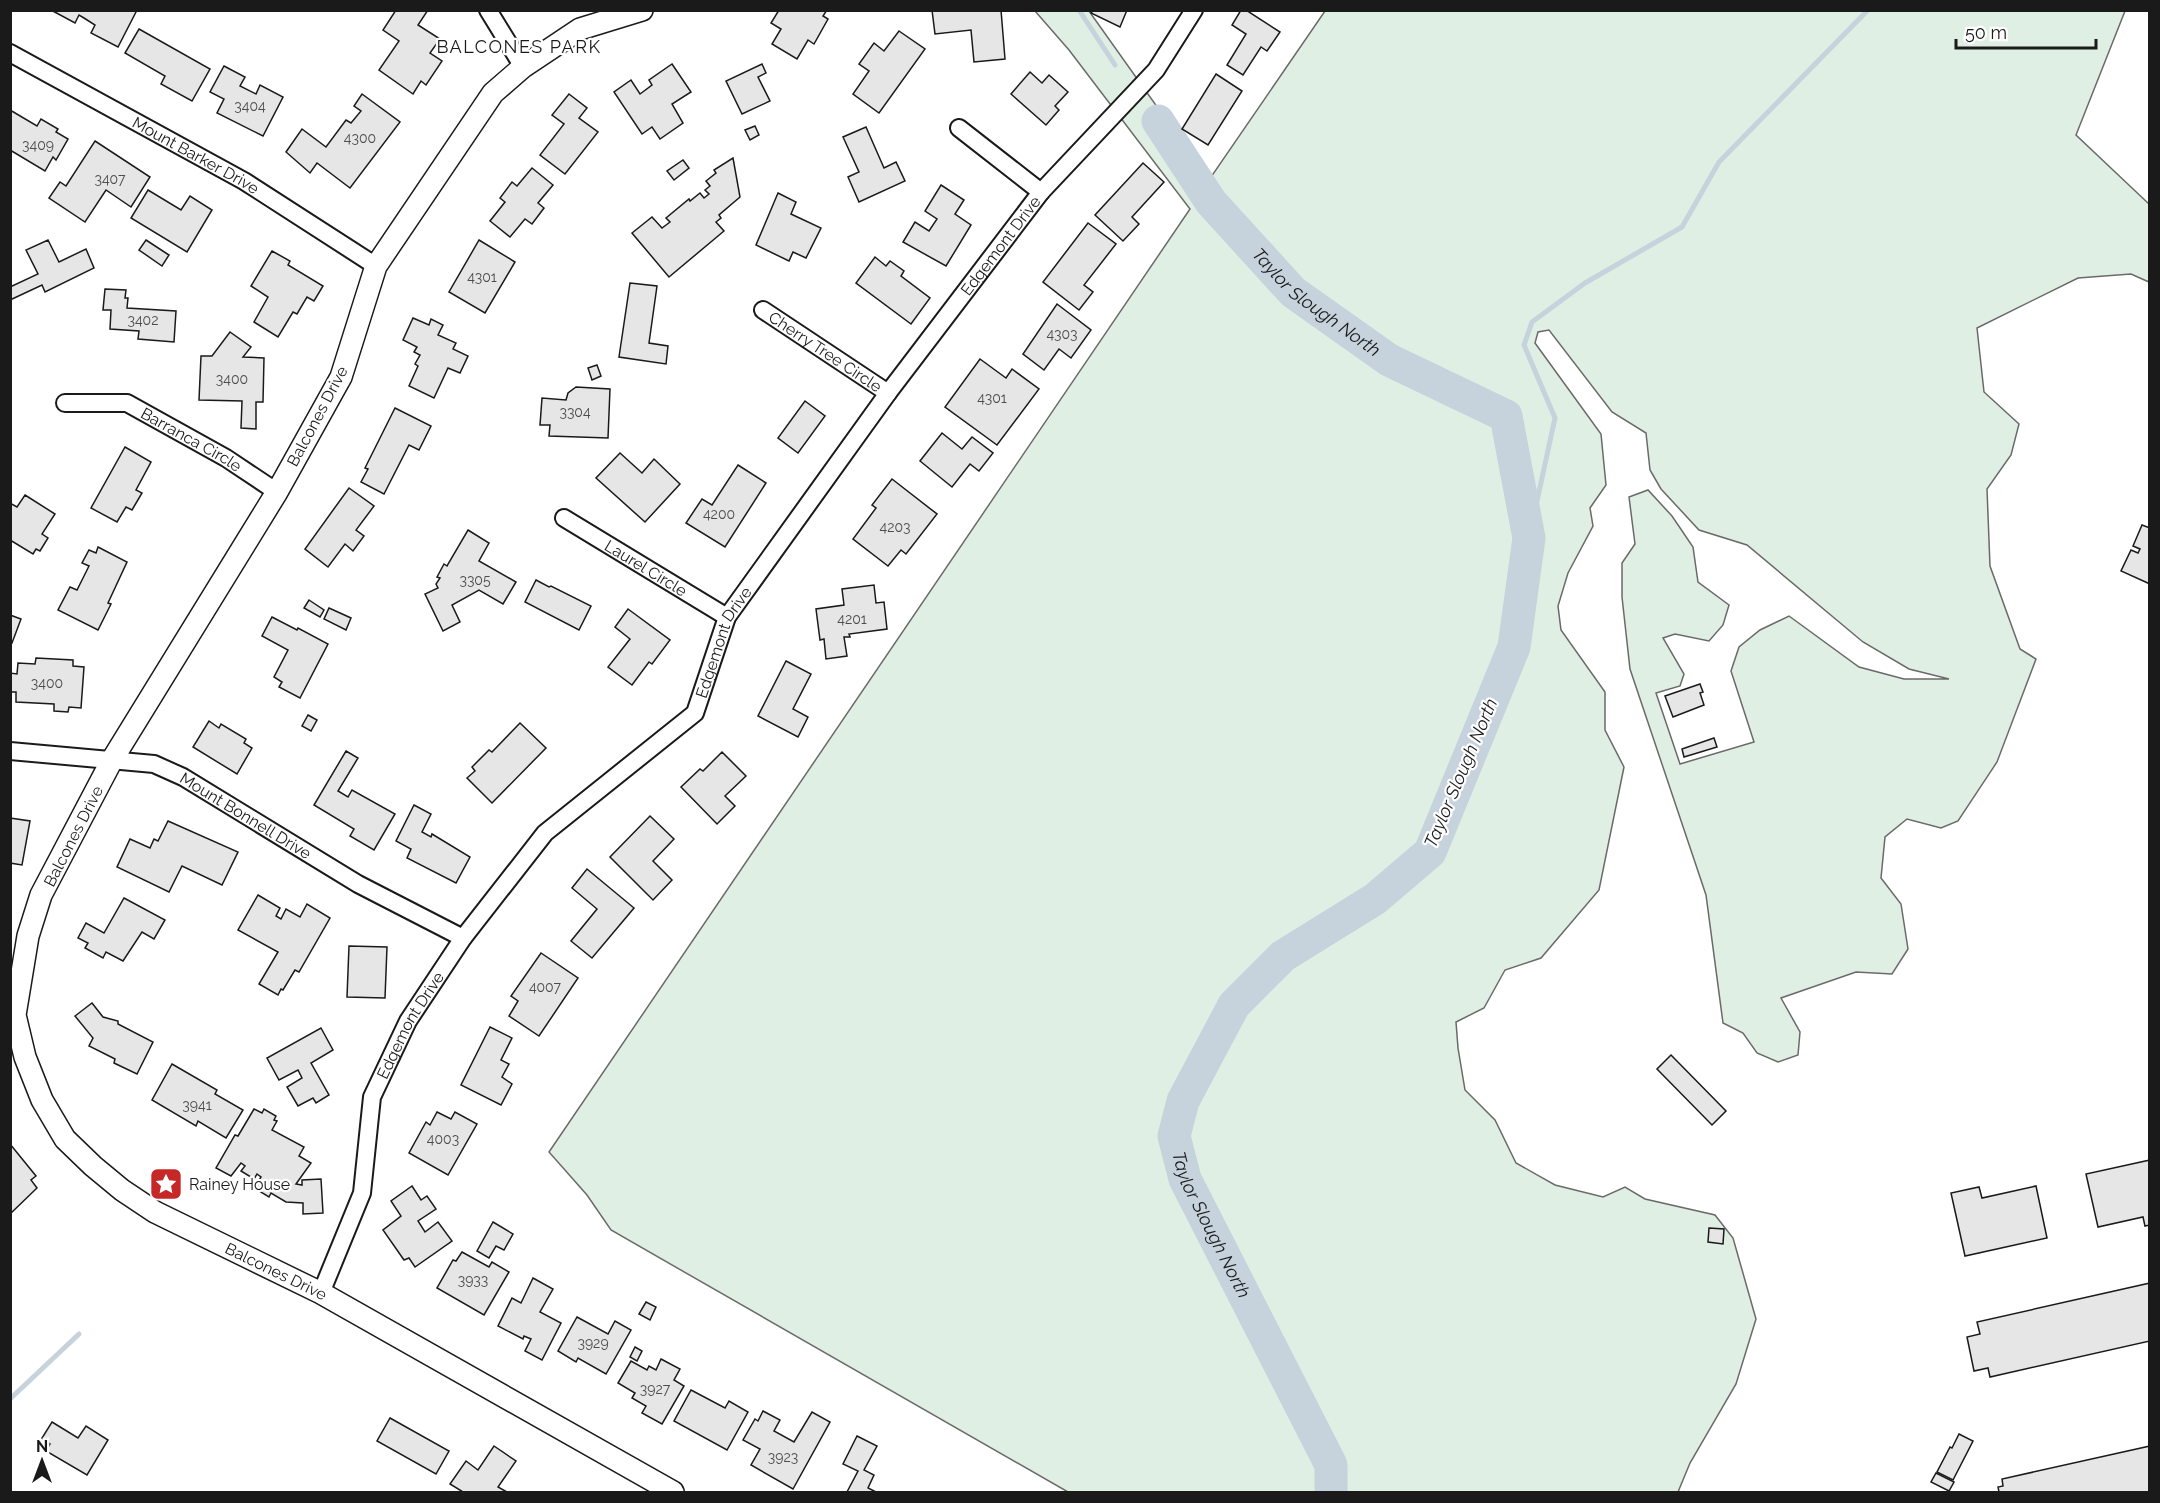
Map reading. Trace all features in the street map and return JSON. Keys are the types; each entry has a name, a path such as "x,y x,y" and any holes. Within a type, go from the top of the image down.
{"street":[{"path":"488,10 523,67"},
{"name":"Balcones Drive","path":"642,10 580,29 523,67 493,93 376,266 341,377 277,492 112,760 42,896 28,936 15,1015 25,1057 42,1100 65,1139 122,1191 155,1212 321,1293 665,1491"},
{"name":"Edgemont Drive","path":"321,1293 362,1193 372,1097 408,1021 463,938 545,834 695,713 727,617 888,393 1041,192 1156,70 1194,10"},
{"name":"Mount Barker Drive","path":"10,53 244,182 376,266"},
{"path":"959,128 1041,192"},
{"name":"Cherry Tree Circle","path":"763,310 888,393"},
{"name":"Barranca Circle","path":"64,403 127,403 226,458 277,492"},
{"name":"Laurel Circle","path":"564,518 727,617"},
{"name":"Mount Bonnell Drive","path":"10,751 154,764 183,777 358,884 463,938"}],"green space":[{"path":"1035,11 1089,11 1209,180 1325,11 2125,11 2076,135 2149,204 2149,282 2131,274 2078,278 1977,328 1984,392 2019,424 2011,455 1987,489 1990,566 2020,649 2036,659 1997,762 1958,821 1941,828 1907,819 1885,837 1881,878 1901,904 1908,949 1892,974 1856,972 1781,998 1800,1032 1798,1055 1778,1062 1757,1053 1743,1033 1723,1023 1706,895 1630,669 1622,597 1622,563 1635,544 1629,497 1648,490 1672,516 1693,547 1698,582 1729,605 1723,625 1709,641 1675,634 1663,638 1684,674 1680,686 1656,693 1680,764 1754,742 1731,671 1739,647 1760,630 1789,616 1859,667 1904,679 1949,679 1909,669 1863,642 1747,545 1699,530 1661,489 1650,470 1646,433 1612,412 1549,330 1538,332 1535,343 1601,434 1606,485 1590,508 1593,526 1568,573 1558,606 1561,630 1605,692 1605,730 1624,767 1599,890 1541,958 1505,970 1484,1008 1456,1022 1458,1048 1465,1090 1495,1120 1516,1163 1555,1185 1603,1197 1625,1187 1645,1199 1715,1215 1733,1238 1756,1319 1736,1384 1690,1463 1678,1492 1068,1492 611,1230 587,1195 549,1152 1190,209 1069,50"}],"building":[{"path":"51,10 137,10 118,47 91,33 95,25 79,15 75,23"},
{"path":"396,10 428,10 418,25 440,39 430,53 442,61 426,85 421,81 413,94 379,70 399,41 383,30"},
{"path":"779,10 827,10 823,16 828,19 814,44 808,40 797,59 772,44 781,29 771,23"},
{"path":"932,10 1001,10 1005,59 974,62 971,30 935,34"},
{"path":"1093,10 1127,10 1120,27 1091,13"},
{"path":"1241,10 1246,10 1280,32 1267,51 1261,47 1243,75 1227,65 1246,34 1232,25"},
{"path":"139,29 210,69 192,101 161,84 165,76 125,53"},
{"path":"899,31 925,49 879,113 853,94 869,71 859,64 874,43 884,51"},
{"path":"672,64 691,92 672,104 683,123 660,139 652,127 642,134 614,92 631,80 640,94 652,85 649,80"},
{"path":"762,64 766,73 758,77 770,101 742,114 726,81"},
{"path":"224,66 245,77 240,86 256,94 260,85 283,97 263,136 217,113 224,99 210,92"},
{"path":"1030,72 1042,83 1049,75 1068,92 1055,106 1059,110 1046,125 1011,94"},
{"path":"1216,74 1242,91 1208,145 1182,129"},
{"path":"362,94 400,122 350,188 317,163 310,173 286,152 302,129 326,147 346,120 351,123 361,111 354,106"},
{"path":"569,94 587,108 579,118 598,132 565,174 540,155 564,124 552,115"},
{"path":"10,110 37,126 41,119 58,129 56,132 68,139 56,160 53,157 45,171 10,150"},
{"path":"755,126 759,135 750,140 745,130"},
{"path":"866,127 884,168 896,162 905,181 859,202 848,177 859,172 843,137"},
{"path":"95,141 150,177 131,207 106,190 85,222 49,198 60,182 66,186"},
{"path":"733,158 740,197 719,215 721,218 716,222 724,231 669,277 632,233 652,217 662,228 670,222 666,218 689,199 690,201 700,193 704,198 709,194 705,190 710,186 706,181 716,173 714,170"},
{"path":"683,160 689,168 674,180 667,171"},
{"path":"1143,163 1164,182 1132,217 1139,224 1123,241 1095,215"},
{"path":"532,168 553,185 538,203 544,208 532,224 525,219 510,237 490,221 505,202 500,198 512,182 517,186"},
{"path":"941,185 964,200 955,214 971,225 946,266 903,242 915,222 929,231 937,219 925,211"},
{"path":"148,190 181,210 190,196 212,210 187,252 131,218"},
{"path":"778,193 796,202 791,214 821,228 806,258 793,252 789,261 756,245"},
{"path":"1088,223 1116,244 1084,285 1093,292 1079,310 1043,282"},
{"path":"48,240 59,262 86,249 94,268 45,292 42,285 10,300 10,287 38,274 26,250"},
{"path":"146,240 169,255 162,266 139,250"},
{"path":"479,240 515,262 485,313 449,292"},
{"path":"272,251 290,261 288,265 323,286 314,301 307,297 297,314 293,312 278,337 254,322 268,297 251,286"},
{"path":"875,257 886,266 890,261 904,271 901,276 930,298 911,324 856,283"},
{"path":"630,283 657,286 649,343 668,346 666,364 619,357"},
{"path":"105,289 126,290 127,308 176,311 174,342 138,339 139,331 110,329 111,310 103,310"},
{"path":"1057,304 1091,330 1071,358 1059,349 1044,370 1023,354"},
{"path":"413,318 429,325 431,319 443,325 438,335 456,343 453,349 468,356 460,373 448,368 434,398 409,386 420,355 414,352 417,347 403,340"},
{"path":"230,332 251,347 243,357 264,358 263,402 256,402 256,429 241,428 242,401 199,400 201,356 212,356"},
{"path":"980,359 1006,378 1012,369 1039,389 997,445 945,407"},
{"path":"597,365 601,376 592,380 588,368"},
{"path":"576,387 610,389 608,438 549,436 550,425 540,425 542,398 566,400 568,393"},
{"path":"805,401 825,416 798,453 778,438"},
{"path":"395,408 431,426 419,450 409,445 384,494 361,482 368,469 365,468"},
{"path":"942,433 962,449 972,437 993,453 979,471 970,464 952,487 920,461"},
{"path":"125,447 151,462 136,490 142,493 132,510 126,507 117,522 91,508"},
{"path":"620,453 642,473 654,459 680,484 645,522 596,478"},
{"path":"738,465 766,483 725,547 686,523 702,499 712,505"},
{"path":"892,479 937,514 906,554 901,550 888,566 853,539 876,508 872,505"},
{"path":"349,488 374,506 356,530 364,536 353,551 345,544 328,567 305,549"},
{"path":"25,495 55,514 42,534 48,538 40,551 36,549 33,554 10,540 10,503 17,507"},
{"path":"2142,525 2150,528 2150,584 2121,571 2131,550 2138,553 2140,549 2133,546"},
{"path":"468,530 489,543 479,561 516,582 503,604 479,590 452,605 460,622 443,631 425,594 438,588 436,584 440,578 437,577 444,564 447,566"},
{"path":"98,547 127,562 98,630 58,610 70,587 77,590 89,566 82,563 89,550 96,553"},
{"path":"536,580 591,606 579,630 525,602"},
{"path":"874,585 876,603 884,602 887,629 849,634 850,637 844,637 847,656 826,659 824,639 820,640 816,609 844,605 842,589"},
{"path":"309,600 324,610 320,617 304,608"},
{"path":"329,608 351,618 346,630 324,619"},
{"path":"628,609 670,640 652,664 649,662 632,685 608,667 630,639 615,627"},
{"path":"10,615 21,619 12,643 10,642"},
{"path":"272,617 328,644 300,698 279,687 282,682 274,677 288,650 262,636"},
{"path":"36,658 73,660 73,666 84,667 81,708 69,707 68,712 54,711 54,704 16,702 16,692 10,692 10,673 17,674 18,663 35,664"},
{"path":"786,661 811,674 793,709 808,717 798,737 758,716"},
{"path":"1700,684 1704,705 1673,717 1665,696"},
{"path":"308,715 317,720 311,731 302,726"},
{"path":"209,721 219,728 221,724 246,739 244,743 252,748 237,774 193,747"},
{"path":"520,723 546,748 492,803 467,778 475,771 472,767 489,750 492,752"},
{"path":"1714,738 1717,747 1684,757 1682,749"},
{"path":"346,751 358,758 338,791 348,797 352,790 395,814 374,850 350,836 354,829 314,805"},
{"path":"722,752 746,776 725,796 735,806 717,824 681,787 700,769 703,771"},
{"path":"414,805 431,814 422,832 431,837 432,834 470,857 456,883 407,858 411,849 396,841"},
{"path":"650,816 674,839 653,861 672,880 653,900 610,857"},
{"path":"10,818 30,821 22,865 10,863"},
{"path":"168,821 238,852 222,885 182,866 169,892 117,867 130,839 150,848 154,839 158,841"},
{"path":"587,869 634,908 592,958 571,941 597,909 572,888"},
{"path":"258,895 280,908 276,916 281,919 286,909 300,917 307,904 330,918 299,972 295,970 278,995 259,984 278,952 238,930"},
{"path":"124,898 165,920 154,939 142,932 123,961 106,952 103,958 85,948 88,943 78,938 86,923 104,933"},
{"path":"349,946 387,947 385,998 347,997"},
{"path":"541,953 578,978 539,1036 509,1016 518,1001 511,996"},
{"path":"92,1003 103,1017 118,1021 118,1024 153,1042 137,1074 114,1063 115,1059 89,1046 93,1038 75,1016"},
{"path":"490,1027 512,1038 501,1060 509,1064 502,1077 512,1084 501,1105 461,1085"},
{"path":"321,1028 333,1050 311,1063 329,1095 316,1103 313,1098 298,1106 287,1087 302,1078 298,1070 279,1080 267,1058"},
{"path":"1671,1055 1726,1111 1712,1125 1657,1069"},
{"path":"172,1064 217,1090 215,1094 243,1110 226,1138 198,1121 196,1126 152,1100"},
{"path":"254,1109 262,1113 264,1109 276,1116 274,1120 277,1121 272,1130 304,1147 299,1156 311,1163 296,1184 302,1185 302,1180 321,1179 323,1213 303,1214 303,1203 286,1202 271,1193 269,1197 254,1188 261,1177 257,1174 254,1179 241,1171 245,1166 241,1163 231,1176 216,1168 235,1135 238,1136"},
{"path":"437,1112 451,1119 455,1112 477,1124 448,1175 409,1153 426,1122 430,1125"},
{"path":"10,1144 36,1176 31,1180 37,1188 10,1214"},
{"path":"2150,1160 2150,1225 2145,1226 2143,1217 2098,1227 2086,1174"},
{"path":"412,1186 421,1200 427,1196 436,1209 418,1221 425,1232 438,1222 452,1241 415,1267 409,1258 404,1260 383,1230 401,1216 391,1201"},
{"path":"2036,1186 2047,1238 1965,1256 1951,1193 1979,1187 1982,1198"},
{"path":"493,1222 513,1234 504,1250 496,1246 489,1258 477,1251"},
{"path":"1709,1228 1724,1229 1723,1244 1708,1242"},
{"path":"462,1252 489,1267 492,1262 509,1272 484,1315 437,1288 453,1260 456,1261"},
{"path":"533,1278 553,1289 540,1312 561,1323 542,1360 525,1351 531,1339 524,1336 523,1339 498,1326 512,1298 521,1303"},
{"path":"2150,1283 2150,1341 1990,1377 1988,1368 1974,1371 1967,1337 1980,1334 1977,1322"},
{"path":"646,1302 656,1307 650,1320 639,1314"},
{"path":"577,1317 608,1334 615,1321 631,1330 606,1374 578,1358 576,1362 558,1351"},
{"path":"635,1347 642,1351 637,1361 630,1357"},
{"path":"661,1359 680,1369 674,1380 684,1386 662,1424 642,1413 646,1406 632,1398 635,1393 618,1383 631,1361 647,1370 649,1366 656,1370"},
{"path":"691,1390 725,1408 729,1401 748,1412 727,1450 674,1421"},
{"path":"763,1411 780,1420 774,1431 794,1442 812,1412 830,1422 793,1489 751,1465 760,1449 743,1440 755,1419 758,1421"},
{"path":"390,1418 449,1451 436,1474 377,1441"},
{"path":"52,1422 78,1438 86,1426 108,1440 87,1475 46,1451 50,1444 42,1438"},
{"path":"1959,1434 1973,1441 1953,1480 1937,1472"},
{"path":"857,1436 877,1446 864,1470 874,1475 868,1488 876,1492 847,1492 858,1471 843,1464"},
{"path":"494,1446 516,1461 498,1487 507,1492 463,1492 450,1484 466,1461 478,1470"},
{"path":"2150,1446 2150,1492 1999,1492 1998,1487 2003,1486 2002,1479"},
{"path":"1936,1473 1954,1482 1949,1491 1931,1482"}],"waterway":[{"name":"Taylor Slough North","path":"1079,10 1115,65"},
{"path":"1529,538 1555,418 1524,345 1532,322 1585,283 1682,227 1719,162 1868,10"},
{"name":"Taylor Slough North","path":"1158,121 1211,202 1293,292 1389,360 1506,416 1529,538 1514,647 1430,852 1375,899 1283,956 1234,1005 1183,1101 1174,1136 1185,1179 1331,1465 1331,1492"},
{"path":"10,1399 79,1334"}],"place":[{"name":"Rainey House","path":"166,1184"}],"district":[{"name":"BALCONES PARK","path":"519,47"}]}
